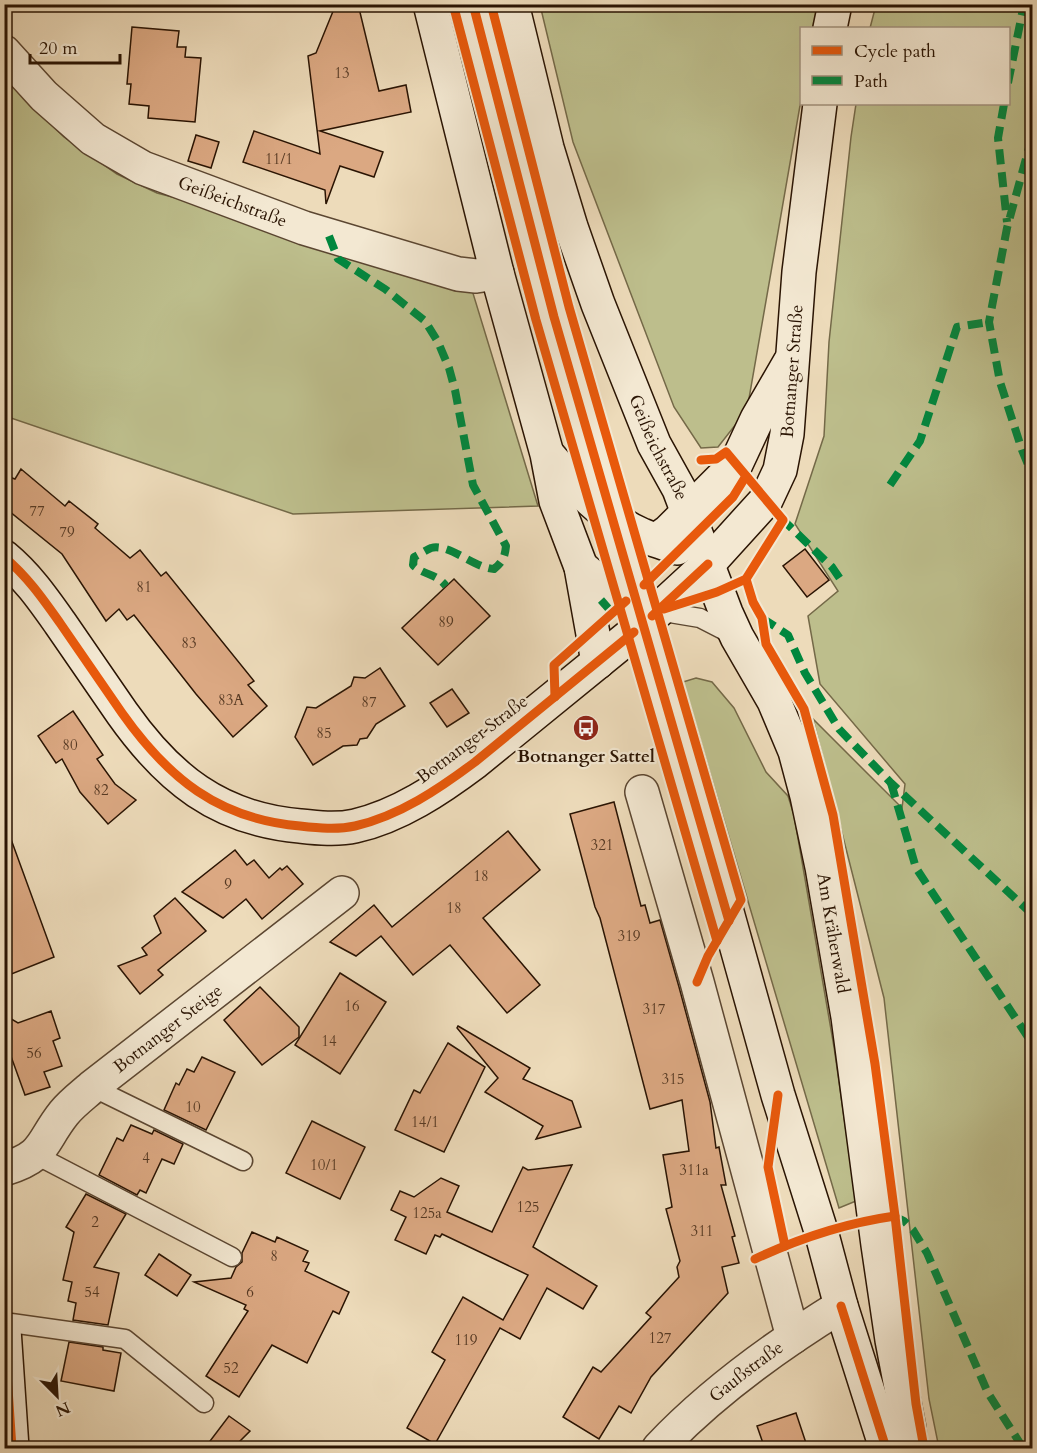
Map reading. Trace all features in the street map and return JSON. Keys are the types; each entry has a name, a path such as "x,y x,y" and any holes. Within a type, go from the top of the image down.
{"main road":[{"path":"429,4 496,273 547,454 556,501 580,567 598,662"},
{"path":"473,4 554,317 778,1095 886,1449"},
{"name":"Geißeichstraße","path":"512,4 547,148 598,304 654,444 679,489 688,512 696,574 717,592 737,637"},
{"path":"830,27 835,4"},
{"name":"Geißeichstraße","path":"4,52 44,96 93,139 143,168 304,228 458,274 476,276 496,273"},
{"name":"Botnanger Straße","path":"4,557 21,570 38,591 122,713 154,754 190,788 238,813 289,825 325,829 354,826 395,813 475,762 598,662 658,611 766,500 780,470 787,434 800,272 820,105"},
{"name":"Geißeichstraße","path":"658,539 669,531 736,464 757,419 794,356"},
{"path":"547,454 575,486 620,523 643,536 658,539 696,574"},
{"path":"580,567 626,601 658,611"},
{"name":"Am Kräherwald","path":"737,637 774,701 795,751 807,796 848,1017 878,1245 892,1340 909,1429 910,1449"},
{"path":"642,792 697,982 793,1337"},
{"name":"Botnanger Steige","path":"36,1155 66,1110 342,893"},
{"path":"4,1169 36,1155"},
{"path":"841,1306 863,1288 872,1269 878,1245"},
{"name":"Gaußstraße","path":"659,1449 698,1410 793,1337 841,1306"},
{"path":"4,1329 12,1449"}],"lane":[{"path":"658,611 700,618 737,637"},
{"path":"93,1087 243,1161"},
{"path":"36,1155 232,1257"},
{"path":"4,1323 125,1339 204,1403"}],"green space":[{"path":"540,5 822,5 817,27 800,27 800,105 747,410 718,447 701,448 674,407 573,142"},
{"path":"876,5 1032,5 1032,1448 939,1448 929,1399 884,998 813,719 902,808 905,784 820,684 808,616 838,591 795,524 824,436 829,342 856,105 1010,105 1010,27 870,27"},
{"path":"5,84 10,84 64,137 117,174 157,193 234,213 472,290 538,506 293,514 5,416"},
{"path":"696,678 712,682 734,708 766,772 788,796 794,815 834,1047 856,1201 839,1208 683,682"}],"building":[{"path":"336,4 358,4 379,91 406,85 411,112 320,131 383,152 374,177 340,166 326,204 325,190 243,162 254,131 320,154 308,56 316,53"},
{"path":"132,27 179,31 177,47 186,47 185,57 201,58 195,122 148,118 149,106 129,104 131,84 127,84"},
{"path":"196,135 219,142 211,168 188,161"},
{"path":"21,469 65,506 69,501 98,524 95,528 130,558 140,550 161,576 166,572 254,681 248,685 267,706 233,737 134,615 127,620 119,609 106,621 62,554 4,507 4,475 15,479"},
{"path":"805,549 829,580 807,597 783,566"},
{"path":"454,579 490,616 438,665 402,628"},
{"path":"380,668 405,706 376,724 367,738 360,739 357,745 343,746 313,765 295,737 307,707 316,708 351,686 354,677 365,678"},
{"path":"452,689 469,713 447,727 430,703"},
{"path":"73,711 103,755 97,759 115,784 136,800 108,824 80,792 62,759 56,763 38,736"},
{"path":"614,802 641,906 645,905 650,923 660,920 679,987 710,1102 716,1148 719,1147 726,1185 721,1185 735,1236 732,1237 739,1263 722,1267 728,1293 651,1377 631,1413 619,1406 599,1439 563,1417 593,1367 601,1372 651,1317 646,1313 679,1277 677,1267 680,1261 666,1209 672,1207 663,1155 689,1151 682,1100 650,1109 570,814"},
{"path":"4,831 8,831 54,957 4,977"},
{"path":"508,831 540,870 483,918 540,985 507,1013 450,945 413,975 381,936 356,956 330,942 374,905 392,927"},
{"path":"235,850 247,865 254,860 269,878 280,868 282,870 287,866 303,884 262,919 246,899 223,918 182,892"},
{"path":"175,898 206,931 158,970 163,975 140,994 118,966 147,955 142,948 161,933 154,916"},
{"path":"340,973 386,1002 340,1074 295,1045"},
{"path":"260,987 299,1027 299,1037 262,1065 224,1020"},
{"path":"51,1011 60,1038 53,1041 62,1066 44,1072 50,1087 25,1095 4,1037 8,1017 18,1023"},
{"path":"458,1026 530,1068 523,1079 572,1101 581,1127 536,1139 543,1126 485,1092 498,1078 457,1028"},
{"path":"448,1043 485,1067 444,1152 395,1130 414,1090 420,1093"},
{"path":"202,1057 235,1072 206,1130 164,1110 176,1083 179,1085 187,1069 194,1072"},
{"path":"312,1121 365,1147 340,1199 286,1173"},
{"path":"131,1125 152,1134 154,1130 183,1144 174,1164 162,1159 146,1193 140,1190 137,1195 99,1175 117,1138 123,1141"},
{"path":"572,1165 533,1247 597,1286 583,1309 547,1288 520,1339 500,1328 435,1444 407,1428 445,1360 432,1352 463,1297 503,1320 528,1275 442,1234 440,1237 435,1235 426,1254 395,1240 406,1217 391,1210 400,1191 414,1197 441,1178 459,1186 447,1212 492,1232 523,1167 528,1170"},
{"path":"86,1194 126,1214 94,1267 119,1273 108,1325 73,1320 76,1303 68,1301 72,1282 63,1280 74,1232 66,1227"},
{"path":"252,1232 275,1242 277,1237 308,1251 303,1261 309,1263 305,1271 349,1292 339,1314 333,1311 307,1363 272,1345 239,1397 206,1376 248,1311 244,1309 246,1305 194,1282 231,1278 236,1267 242,1262 242,1253"},
{"path":"159,1254 191,1275 177,1296 145,1275"},
{"path":"69,1342 103,1347 103,1350 121,1353 114,1391 61,1381"},
{"path":"796,1413 808,1449 765,1449 757,1426"},
{"path":"229,1416 250,1431 232,1449 204,1449"}],"marked path":[{"path":"1010,73 1024,4"},
{"path":"1004,105 998,138 1007,222"},
{"path":"1032,137 1007,228 989,322 1000,382 1032,474"},
{"path":"329,236 338,259 385,289 425,321 438,342 449,368 473,485 506,546 503,559 494,569 478,565 454,552 438,547 414,557 413,565 446,586"},
{"path":"890,485 920,441 957,327 989,322"},
{"path":"781,518 832,567 843,583"},
{"path":"601,600 615,616"},
{"path":"762,618 788,635 805,673 839,729 891,783 1032,914"},
{"path":"891,783 916,868 1032,1043"},
{"path":"894,1216 904,1221 913,1230 927,1253 988,1393 1023,1448"}],"cycle path":[{"path":"453,4 536,320 717,941"},
{"path":"473,4 554,317 729,921"},
{"path":"491,4 569,307 741,900 708,956 697,982"},
{"path":"664,609 717,592 746,579 783,520 726,452 716,459 701,460"},
{"path":"644,585 733,497 746,476"},
{"path":"4,557 41,597 139,736 177,775 198,791 244,815 300,826 321,828 355,826 387,816 418,800 475,762 634,632"},
{"path":"652,616 708,564"},
{"path":"746,579 753,602 762,618 766,644 804,709 833,815 875,1064 916,1404 924,1448"},
{"path":"555,697 554,665 626,601"},
{"path":"778,1095 768,1167 785,1246"},
{"path":"755,1259 824,1232 895,1216"},
{"path":"841,1306 886,1448"},
{"path":"4,1329 12,1448"}],"place":[{"name":"Botnanger Sattel","path":"586,728"}]}
